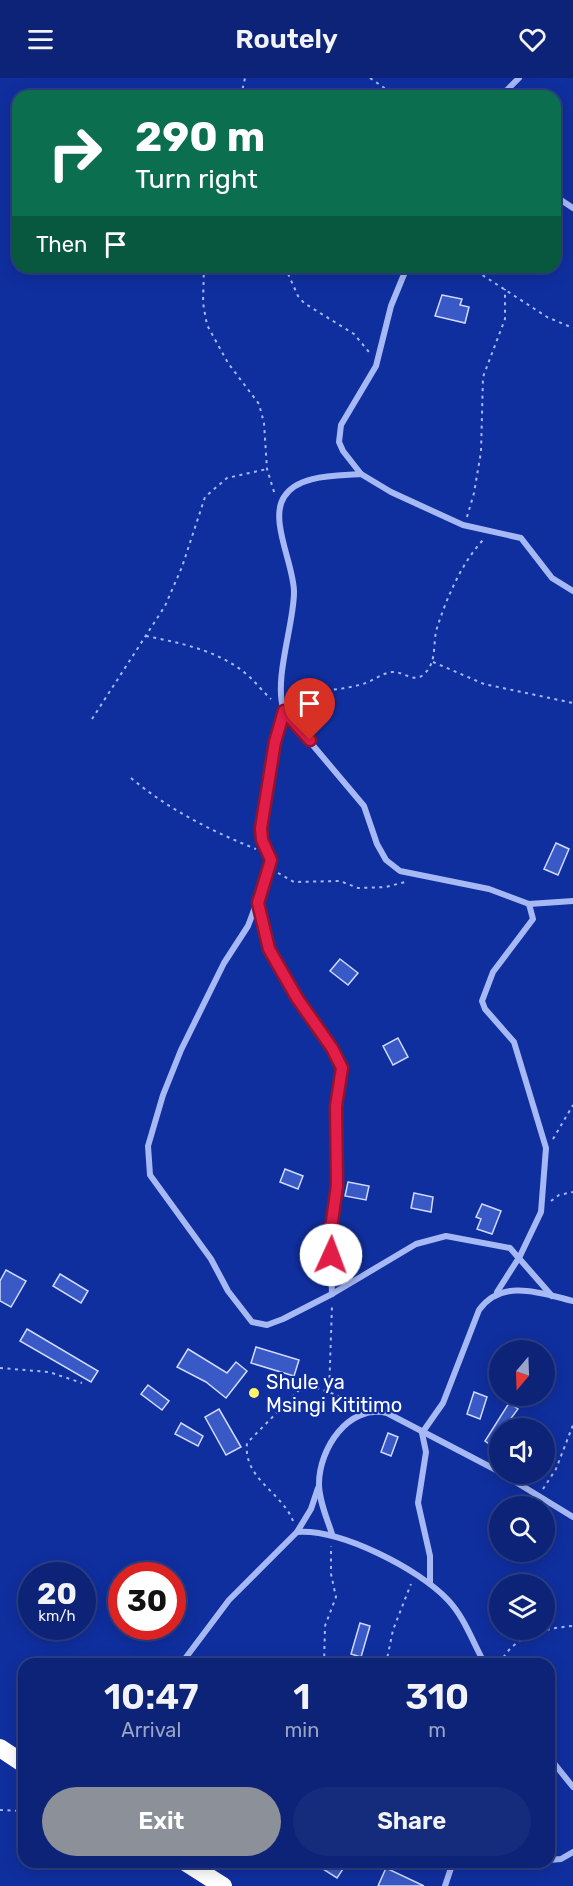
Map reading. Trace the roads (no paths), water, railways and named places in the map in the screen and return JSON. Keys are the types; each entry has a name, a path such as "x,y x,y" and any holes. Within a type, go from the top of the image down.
{"highway":[{"path":"0,1748 18,1760"},
{"path":"194,1868 222,1886"}],"street":[{"path":"507,90 519,78"},
{"path":"405,273 392,306 376,366 349,411 339,434 343,451 361,474 386,489 463,525 521,538 552,578 573,591"},
{"path":"361,474 319,478 302,483 292,488 280,505 283,538 294,590 282,694 283,708 261,828 269,857 258,903 248,926 211,987 174,1066 148,1146 150,1174 206,1251 228,1291 252,1322 267,1325 332,1294 416,1244 438,1238 459,1238 510,1248 520,1256 552,1296"},
{"path":"283,708 326,757 364,806 377,844 386,860 400,871 416,876 458,881 530,904 573,901"},
{"path":"258,903 269,949 297,998 332,1048 342,1068 336,1106 337,1186 330,1235 332,1294"},
{"path":"430,1583 430,1556 418,1503 426,1452 422,1433 443,1402 479,1310 487,1299 497,1292 520,1256 541,1212 546,1148 514,1042 485,1009 482,1001 494,972 533,919 530,904"},
{"path":"497,1292 510,1290 573,1301"},
{"path":"186,1658 229,1600 297,1532 311,1509 319,1484 322,1464 338,1432 353,1419 374,1410 387,1413 489,1467"},
{"path":"319,1484 321,1503 332,1534"},
{"path":"518,1484 573,1517"},
{"path":"297,1532 332,1534 430,1583 459,1614 482,1658"},
{"path":"555,1764 573,1787"},
{"path":"555,1860 561,1859 573,1852"},
{"path":"446,1886 451,1868"}],"place":[{"name":"Shule ya Msingi Kititimo","path":"254,1393"}]}
